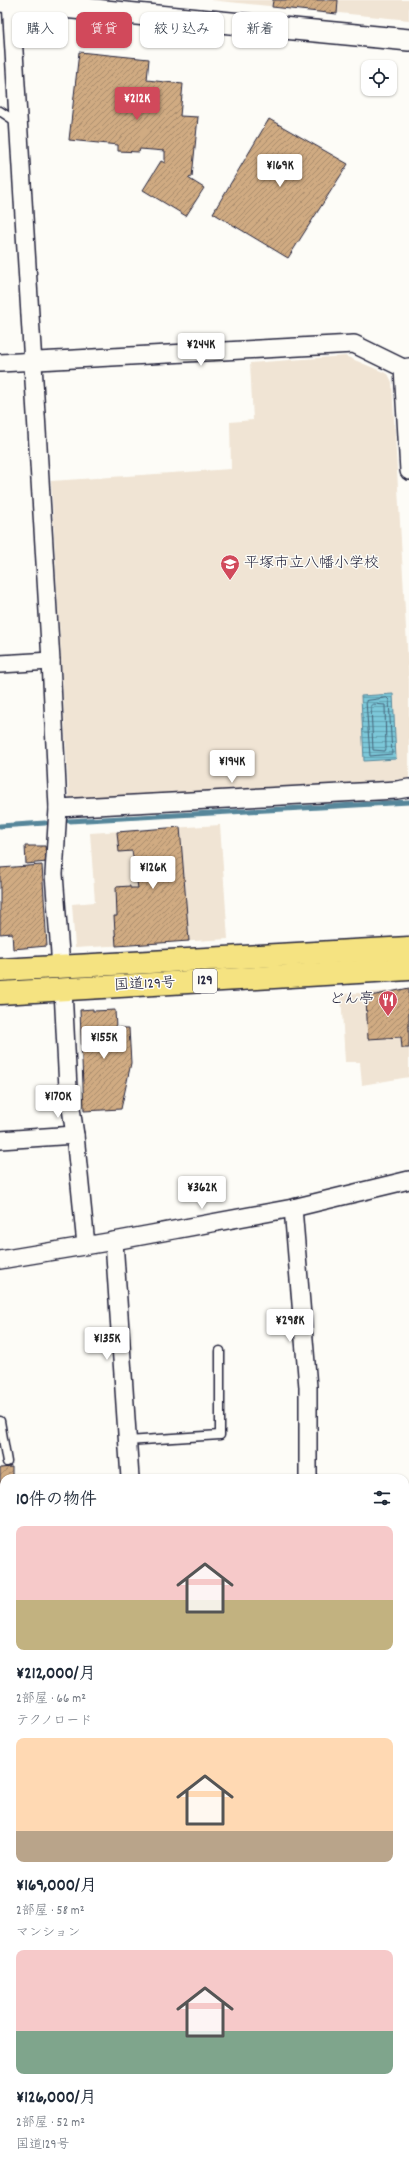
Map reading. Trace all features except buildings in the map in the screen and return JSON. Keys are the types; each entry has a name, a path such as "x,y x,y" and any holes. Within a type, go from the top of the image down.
{"highway":[{"name":"国道129号","path":"0,970 409,948"},
{"name":"国道129号","path":"0,993 409,969"}],"street":[{"path":"61,967 54,874 58,808 34,361 19,124 6,2 409,40"},
{"path":"0,363 354,344 406,367 409,471"},
{"path":"0,664 51,660"},
{"path":"58,808 409,788"},
{"path":"63,990 68,1088 76,1135 86,1245"},
{"path":"0,1140 76,1135"},
{"path":"0,1260 86,1245 114,1242 293,1208 409,1180"},
{"path":"293,1208 308,1387 308,1474"},
{"path":"114,1242 130,1474"}],"lane":[{"path":"0,111 19,124"},
{"path":"127,1441 220,1434 220,1351"},
{"path":"0,1421 7,1462"}],"shaded area":[{"path":"210,0 409,0 409,20"},
{"name":"平塚市立八幡小学校","path":"345,356 388,374 392,382 409,681 409,779 69,800 51,481 231,469 230,422 253,420 250,363"},
{"path":"220,825 228,939 75,948 72,904 95,902 90,833"},
{"path":"409,990 409,1077 362,1085 360,1062 345,1062 341,994"}],"water":[{"path":"393,694 396,759 364,761 361,696"}],"waterway":[{"path":"69,821 409,802"},
{"path":"0,826 45,823"}],"place":[{"name":"平塚市立八幡小学校","path":"230,581"},
{"name":"どん亭","path":"388,1017"}]}
